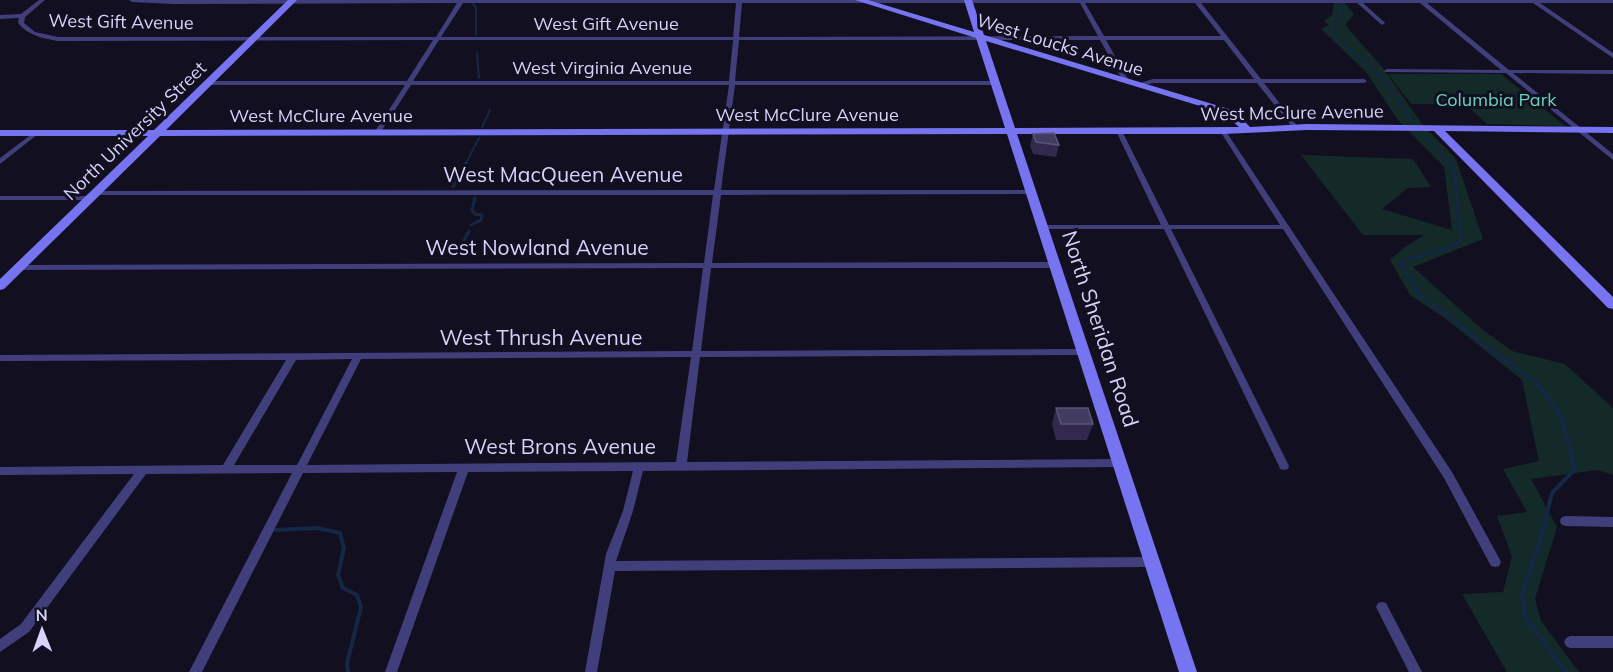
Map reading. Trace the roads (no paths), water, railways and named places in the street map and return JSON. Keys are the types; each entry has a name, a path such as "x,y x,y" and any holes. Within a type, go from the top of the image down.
{"street":[{"path":"22,16 42,0"},
{"path":"132,0 1613,1"},
{"path":"1420,0 1613,158"},
{"path":"1533,0 1613,57"},
{"name":"North University Street","path":"2,281 292,1"},
{"path":"377,133 462,1"},
{"name":"West Loucks Avenue","path":"861,1 961,36 1001,41 1231,113 1247,129"},
{"name":"North Sheridan Road","path":"968,1 1013,131 1188,672"},
{"path":"1082,1 1126,81"},
{"path":"1196,1 1295,127"},
{"path":"1358,1 1382,23"},
{"path":"681,466 732,83 739,2"},
{"name":"West Gift Avenue","path":"0,17 22,16 21,23 26,30 34,35 58,39 735,39 961,36"},
{"path":"1001,41 1226,39"},
{"path":"1387,71 1613,72"},
{"path":"1137,85 1154,81 1364,81"},
{"name":"West Virginia Avenue","path":"209,83 995,83"},
{"name":"West McClure Avenue","path":"0,133 1223,131 1295,127 1613,130"},
{"path":"1436,128 1613,305"},
{"path":"1119,131 1284,466"},
{"path":"1223,131 1448,475 1495,562"},
{"path":"0,162 36,133"},
{"name":"West MacQueen Avenue","path":"0,198 92,195 1032,192"},
{"path":"1043,227 1284,227"},
{"name":"West Nowland Avenue","path":"19,267 1055,265"},
{"name":"West Thrush Avenue","path":"0,358 1083,352"},
{"path":"226,470 293,356"},
{"path":"195,672 358,356"},
{"name":"West Brons Avenue","path":"0,471 1120,463"},
{"path":"591,672 616,539 628,511 639,466"},
{"path":"391,672 464,467"},
{"path":"0,646 25,628 143,470"},
{"path":"1565,521 1613,522"},
{"path":"610,566 1151,562"},
{"path":"1382,607 1416,672"},
{"path":"1570,642 1613,642"}],"waterway":[{"path":"473,4 476,7 476,35"},
{"path":"1340,4 1340,18 1331,28 1332,34 1383,78 1413,123"},
{"path":"477,53 479,78"},
{"path":"482,127 490,110"},
{"path":"1424,136 1451,165"},
{"path":"465,165 479,138"},
{"path":"453,187 466,163"},
{"path":"1450,163 1454,168 1461,240 1451,247 1400,262 1419,295 1449,316 1482,344 1537,382"},
{"path":"471,225 481,220 482,215 475,214 472,210 475,198"},
{"path":"459,250 469,231"},
{"path":"1537,382 1562,418 1575,469 1552,493 1539,545 1522,594 1526,618 1566,672"},
{"path":"276,530 317,528 340,533 344,548 338,575 343,588 357,595 361,607 347,663 348,672"}],"park label":[{"name":"Columbia Park","path":"1496,100"}]}
